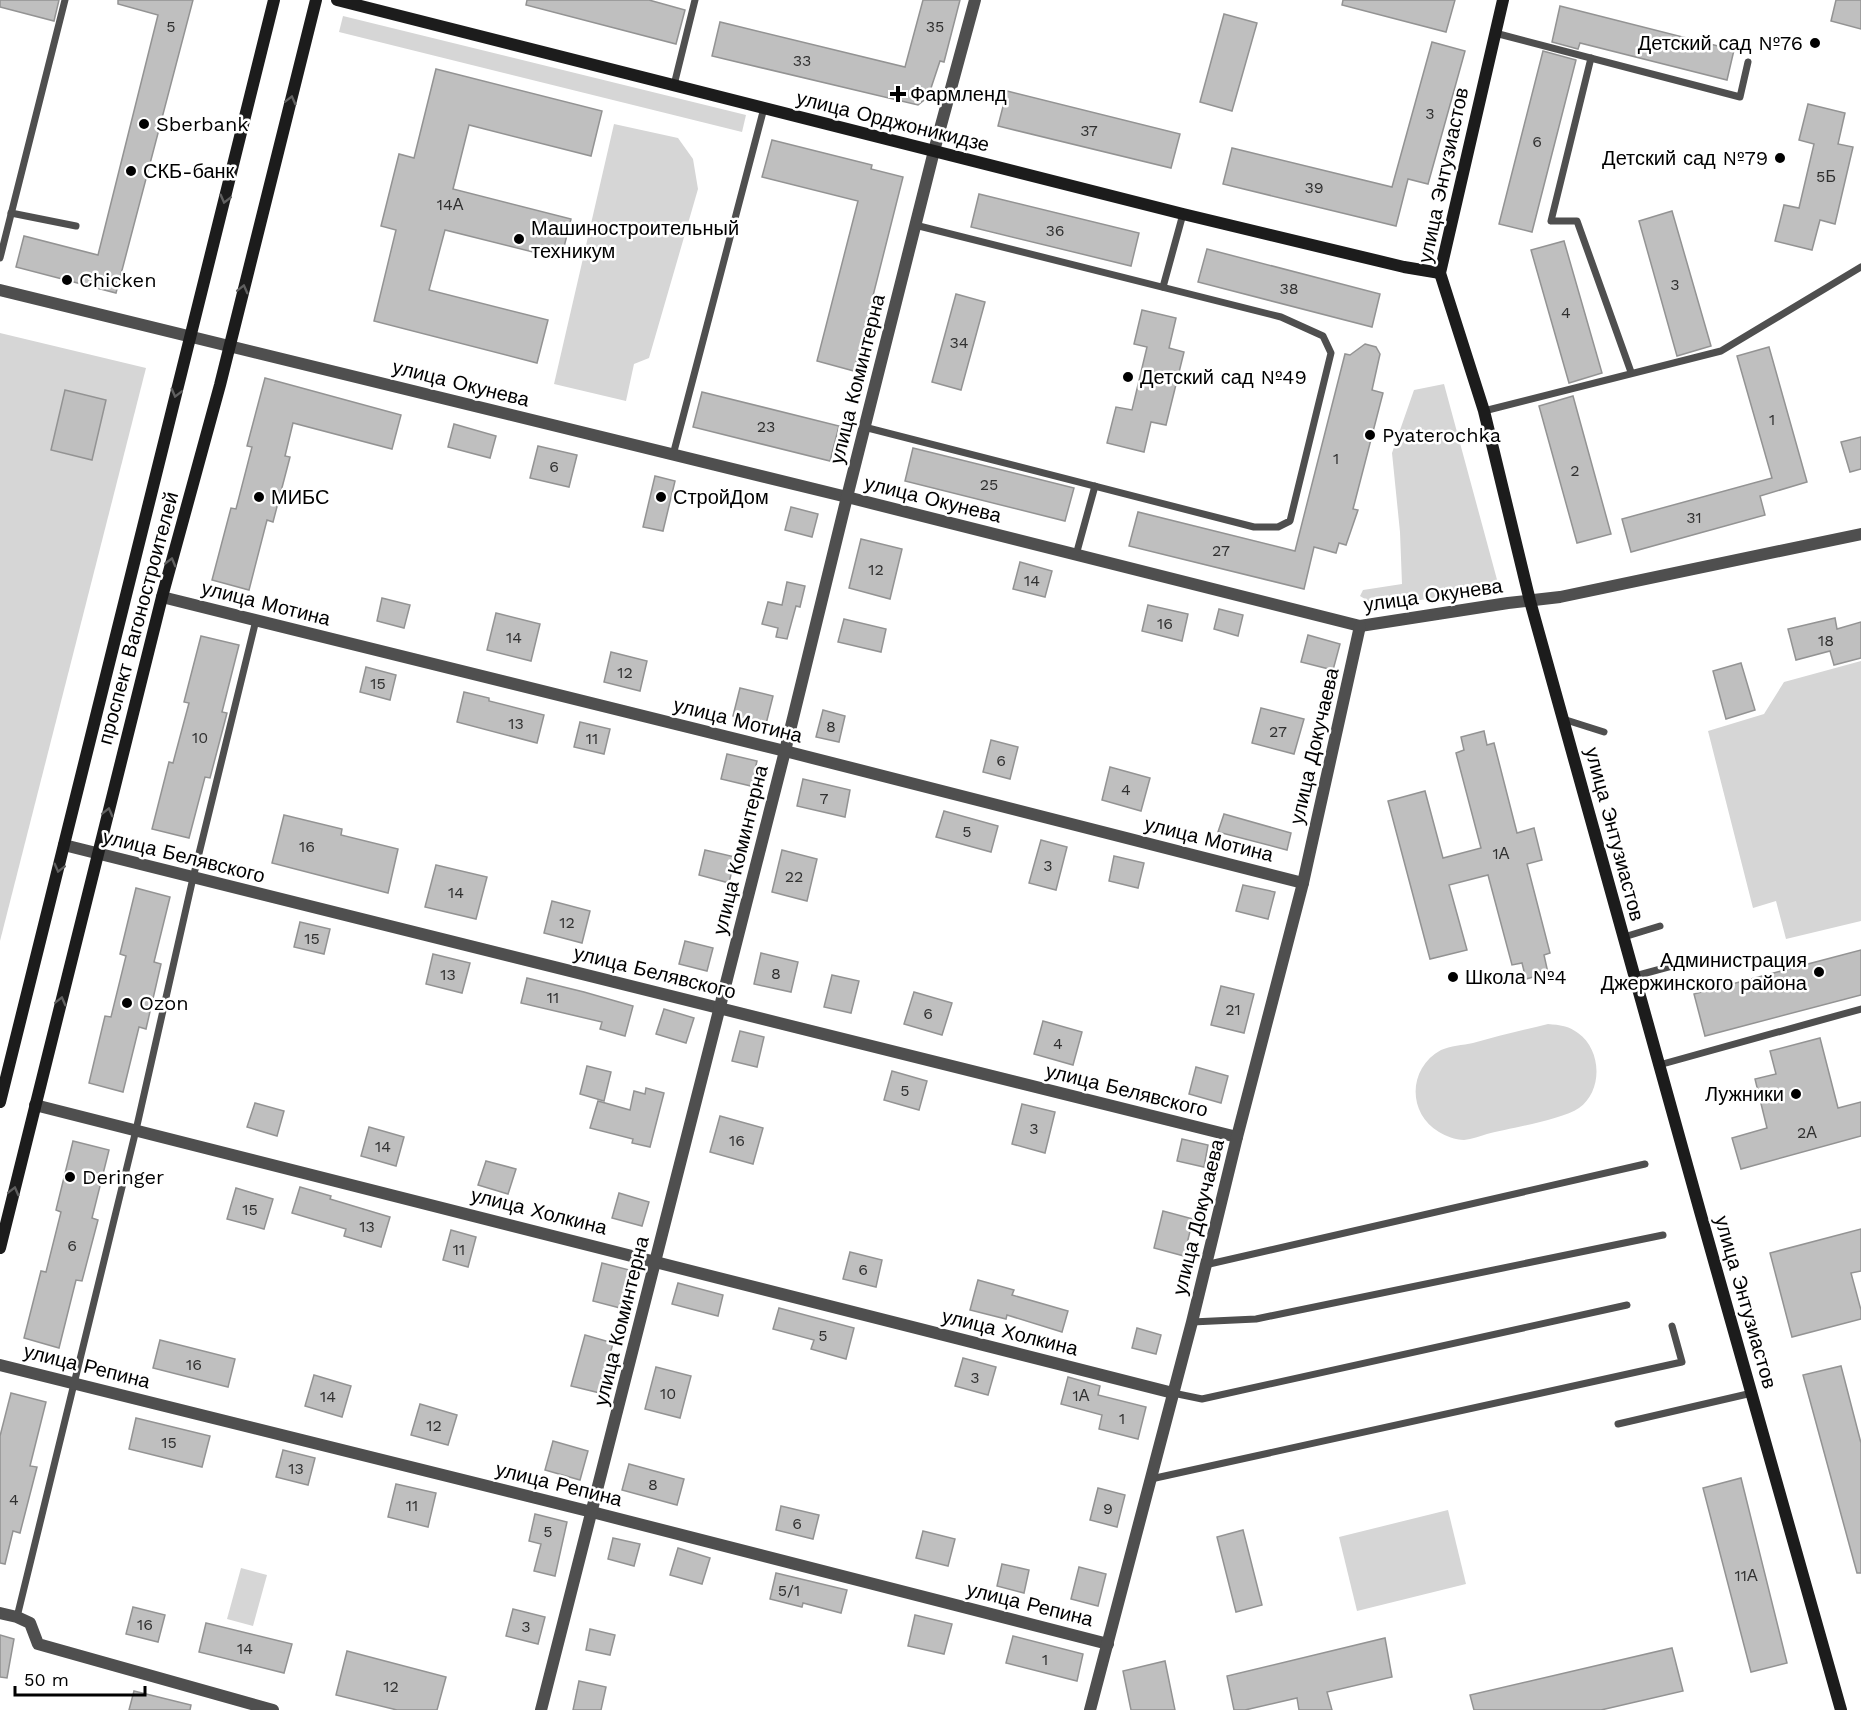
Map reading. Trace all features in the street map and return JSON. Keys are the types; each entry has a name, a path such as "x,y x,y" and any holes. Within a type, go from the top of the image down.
{"street":[{"name":"проспект Вагоностроителей","path":"0,1102 274,0"},
{"name":"проспект Вагоностроителей","path":"0,1248 162,597 229,346 316,0"},
{"name":"улица Орджоникидзе","path":"337,0 1183,214 1404,267 1440,273"},
{"name":"улица Коминтерна","path":"541,1710 657,1261 915,225 975,0"},
{"name":"улица Энтузиастов","path":"1503,0 1440,273 1484,411 1530,602 1841,1710"},
{"name":"улица Окунева","path":"0,290 847,497 1360,626 1560,597 1861,534"},
{"name":"улица Мотина","path":"162,597 1303,883"},
{"name":"улица Докучаева","path":"1090,1710 1192,1322 1303,883 1360,626"},
{"name":"улица Белявского","path":"64,845 1237,1137"},
{"name":"улица Холкина","path":"35,1105 1173,1393"},
{"name":"улица Репина","path":"0,1365 592,1512 1108,1644"},
{"path":"0,1613 18,1617 30,1623 38,1644 273,1710"}],"lane":[{"path":"0,258 65,0"},
{"path":"674,85 695,0"},
{"path":"1495,33 1740,97 1748,62"},
{"path":"1591,58 1551,221 1577,221 1632,372"},
{"path":"673,455 764,108"},
{"path":"11,213 76,226"},
{"path":"1163,287 1183,214"},
{"path":"864,427 1254,527 1278,527 1290,521 1331,353 1323,336 1281,317 915,225"},
{"path":"1484,411 1721,351 1861,267"},
{"path":"1076,555 1095,486"},
{"path":"18,1617 256,620"},
{"path":"1563,719 1604,732"},
{"path":"1624,937 1660,926"},
{"path":"1635,976 1672,966"},
{"path":"1659,1065 1861,1009"},
{"path":"1205,1265 1645,1164"},
{"path":"1192,1322 1257,1319 1663,1235"},
{"path":"1173,1393 1202,1399 1628,1305"},
{"path":"1151,1479 1682,1362 1672,1326"},
{"path":"1618,1424 1752,1394"}],"shaded area":[{"path":"343,16 746,115 742,132 339,32"},
{"path":"614,124 678,138 693,159 698,189 649,358 634,364 626,401 554,384"},
{"path":"0,333 146,368 0,941"},
{"path":"1444,384 1499,587 1378,607 1360,596 1363,590 1402,584 1400,532 1392,453 1414,390"},
{"path":"1861,661 1861,921 1786,939 1776,901 1753,908 1708,731 1764,714 1784,682"},
{"path":"1548,1024 1564,1026 1575,1031 1586,1040 1592,1050 1596,1081 1587,1101 1579,1108 1548,1120 1464,1140 1454,1139 1439,1132 1421,1114 1417,1102 1417,1079 1430,1058 1441,1050"},
{"path":"1448,1510 1466,1584 1357,1611 1339,1537"},
{"path":"241,1568 267,1575 253,1626 227,1619"}],"building":[{"path":"0,0 59,0 54,21 0,7"},
{"path":"118,0 193,0 116,293 16,267 24,236 98,255 158,15 118,4"},
{"path":"527,0 649,0 685,10 676,44 526,5"},
{"path":"923,0 960,0 944,62 940,61 928,97 918,105 712,56 720,22 905,67"},
{"path":"1343,0 1455,0 1446,32 1342,5"},
{"path":"1836,0 1861,0 1861,29 1831,21"},
{"path":"1560,6 1734,50 1727,80 1580,43 1578,49 1552,42"},
{"path":"1224,14 1257,23 1232,111 1200,102"},
{"path":"1432,42 1465,51 1428,184 1408,179 1396,226 1223,184 1232,148 1392,187"},
{"path":"1543,51 1576,60 1532,232 1499,224"},
{"path":"436,69 602,111 591,156 469,125 453,189 571,219 561,259 445,230 429,290 548,320 537,363 374,321 396,230 381,226 399,154 414,158"},
{"path":"1007,91 1180,134 1171,168 998,126"},
{"path":"1808,104 1845,113 1838,144 1853,147 1835,224 1820,220 1812,250 1775,241 1784,205 1799,208 1814,144 1799,140"},
{"path":"772,140 872,165 871,169 903,177 854,371 817,361 858,201 762,177"},
{"path":"979,194 1139,233 1131,266 971,227"},
{"path":"1672,211 1711,346 1677,356 1639,221"},
{"path":"1564,241 1602,373 1569,383 1531,250"},
{"path":"1207,249 1380,294 1372,327 1198,282"},
{"path":"956,294 985,302 961,390 932,382"},
{"path":"1142,310 1176,318 1169,348 1184,352 1166,425 1151,422 1144,452 1107,443 1116,407 1132,410 1147,347 1134,344"},
{"path":"1365,344 1376,347 1380,354 1372,390 1383,393 1353,509 1358,510 1346,545 1339,543 1336,553 1314,547 1304,589 1129,546 1138,512 1295,551 1345,354 1350,355"},
{"path":"1769,347 1807,482 1760,496 1765,515 1631,552 1622,519 1772,478 1737,356"},
{"path":"265,378 401,415 392,449 293,423 285,456 290,457 273,522 267,520 249,590 212,580 231,508 236,509 252,447 247,446"},
{"path":"65,390 106,400 92,460 51,450"},
{"path":"702,392 839,426 830,461 693,427"},
{"path":"1573,396 1611,534 1577,543 1539,406"},
{"path":"454,424 496,436 490,458 448,447"},
{"path":"1861,437 1861,469 1850,472 1841,442"},
{"path":"538,446 577,455 569,487 530,478"},
{"path":"913,448 1074,488 1065,521 905,481"},
{"path":"655,476 675,481 663,531 643,527"},
{"path":"791,507 818,514 812,537 785,530"},
{"path":"861,539 902,549 890,599 849,588"},
{"path":"1020,562 1052,571 1045,597 1013,589"},
{"path":"787,582 805,586 800,607 796,606 787,639 776,637 778,628 762,624 768,602 782,605"},
{"path":"382,598 410,605 404,628 377,621"},
{"path":"1148,605 1188,614 1182,641 1142,631"},
{"path":"1219,609 1243,615 1238,636 1214,629"},
{"path":"496,613 540,624 531,661 487,650"},
{"path":"1835,618 1837,629 1861,622 1861,658 1834,665 1830,651 1796,660 1788,629"},
{"path":"844,619 886,629 881,652 838,642"},
{"path":"1308,635 1340,644 1333,670 1301,662"},
{"path":"201,636 239,645 222,712 227,713 210,778 205,777 189,838 152,829 169,762 173,763 189,703 184,702"},
{"path":"611,652 647,661 640,691 604,682"},
{"path":"1741,663 1755,710 1726,719 1713,671"},
{"path":"366,667 396,675 390,700 360,692"},
{"path":"740,688 773,696 766,724 733,716"},
{"path":"464,692 544,715 537,743 457,722"},
{"path":"1261,708 1304,719 1294,754 1252,743"},
{"path":"823,710 845,716 839,742 816,737"},
{"path":"580,722 610,729 604,754 574,747"},
{"name":"Школа №4","path":"1484,731 1487,745 1494,743 1517,833 1534,828 1542,860 1527,864 1550,953 1544,955 1548,973 1526,979 1522,963 1512,965 1488,875 1449,885 1467,950 1430,959 1388,801 1425,791 1443,858 1481,848 1456,753 1464,750 1461,737"},
{"path":"991,740 1018,747 1010,779 983,772"},
{"path":"727,754 757,761 751,786 721,779"},
{"path":"1110,767 1150,778 1141,811 1102,800"},
{"path":"803,779 850,790 845,817 797,806"},
{"path":"944,811 998,826 991,852 936,837"},
{"path":"1224,814 1291,833 1287,850 1218,832"},
{"path":"284,815 342,829 341,835 398,849 388,893 272,863"},
{"path":"1041,840 1067,847 1056,890 1029,883"},
{"path":"705,850 735,857 729,883 699,875"},
{"path":"782,850 817,859 807,901 772,892"},
{"path":"1114,856 1144,863 1138,888 1109,881"},
{"path":"436,865 487,877 476,919 425,907"},
{"path":"1243,885 1275,892 1268,919 1236,911"},
{"path":"136,888 170,897 154,962 161,964 146,1029 139,1027 123,1092 89,1083 105,1016 111,1017 126,956 120,954"},
{"path":"552,901 590,911 582,943 544,933"},
{"path":"300,922 330,929 324,954 294,947"},
{"path":"685,941 713,948 707,971 679,964"},
{"name":"Администрация Джержинского района","path":"1861,950 1861,995 1705,1036 1694,994"},
{"path":"761,953 798,962 791,992 754,984"},
{"path":"433,954 470,963 462,993 426,984"},
{"path":"832,975 859,981 851,1013 824,1007"},
{"path":"527,978 633,1006 625,1036 600,1029 602,1022 521,1003"},
{"path":"1221,986 1254,994 1244,1033 1211,1025"},
{"path":"914,992 952,1003 942,1035 904,1024"},
{"path":"664,1009 694,1018 686,1043 656,1034"},
{"path":"1043,1021 1082,1032 1073,1065 1034,1054"},
{"path":"740,1031 764,1037 757,1067 732,1061"},
{"path":"1820,1038 1838,1108 1861,1102 1861,1136 1741,1169 1732,1138 1767,1128 1755,1079 1776,1074 1770,1051"},
{"path":"587,1066 611,1072 604,1101 580,1094"},
{"path":"1196,1067 1228,1076 1221,1103 1189,1094"},
{"path":"892,1071 927,1081 919,1110 884,1100"},
{"path":"646,1088 664,1093 650,1147 632,1143 633,1139 590,1128 598,1101 630,1110 634,1091 645,1094"},
{"path":"255,1103 284,1111 277,1136 247,1127"},
{"path":"1022,1104 1055,1112 1045,1153 1012,1144"},
{"path":"720,1116 763,1128 753,1164 710,1152"},
{"path":"369,1127 404,1137 396,1166 361,1156"},
{"path":"1182,1139 1208,1145 1204,1167 1177,1161"},
{"path":"73,1141 109,1150 92,1218 98,1220 82,1281 76,1280 59,1348 24,1338 41,1271 46,1272 61,1212 56,1210"},
{"path":"486,1161 516,1169 508,1194 478,1185"},
{"path":"300,1187 331,1196 330,1199 390,1217 381,1247 344,1236 346,1229 292,1213"},
{"path":"236,1188 273,1199 264,1229 227,1219"},
{"path":"619,1193 649,1202 642,1226 612,1218"},
{"path":"1163,1211 1193,1219 1184,1256 1154,1248"},
{"path":"1861,1229 1861,1271 1851,1273 1861,1310 1861,1319 1792,1337 1770,1253"},
{"path":"451,1230 476,1237 468,1267 443,1260"},
{"path":"850,1252 882,1260 876,1287 843,1279"},
{"path":"602,1263 633,1271 624,1309 593,1301"},
{"path":"978,1280 1014,1290 1012,1295 1068,1311 1062,1332 1007,1315 1006,1319 970,1310"},
{"path":"678,1283 723,1295 718,1316 672,1304"},
{"path":"779,1308 854,1328 846,1359 811,1349 814,1340 773,1329"},
{"path":"1137,1328 1161,1335 1156,1354 1132,1348"},
{"path":"585,1335 613,1343 600,1393 571,1386"},
{"path":"160,1340 235,1359 228,1387 153,1368"},
{"path":"963,1358 996,1367 988,1395 955,1386"},
{"path":"1841,1366 1861,1443 1861,1573 1857,1573 1803,1375"},
{"path":"656,1367 691,1376 680,1418 645,1409"},
{"path":"314,1375 351,1386 342,1417 305,1406"},
{"path":"1068,1377 1100,1386 1098,1395 1146,1407 1138,1439 1099,1429 1102,1415 1061,1404"},
{"path":"11,1393 46,1402 30,1466 37,1467 20,1533 13,1531 5,1564 0,1563 0,1436"},
{"path":"420,1404 457,1415 448,1445 411,1435"},
{"path":"136,1418 210,1436 202,1467 129,1449"},
{"path":"553,1441 588,1451 580,1480 545,1470"},
{"path":"283,1450 315,1458 308,1485 276,1477"},
{"path":"629,1464 684,1479 677,1505 622,1490"},
{"path":"1741,1478 1787,1663 1751,1672 1703,1488"},
{"path":"396,1484 436,1493 428,1527 388,1517"},
{"path":"1098,1488 1125,1495 1117,1527 1090,1520"},
{"path":"781,1506 819,1515 813,1539 776,1530"},
{"path":"535,1514 567,1522 555,1576 534,1571 541,1544 529,1541"},
{"path":"1243,1530 1262,1605 1236,1612 1217,1537"},
{"path":"923,1531 955,1539 948,1566 916,1558"},
{"path":"613,1538 640,1544 634,1566 608,1559"},
{"path":"678,1548 710,1558 702,1584 670,1575"},
{"path":"1002,1564 1029,1570 1024,1593 997,1586"},
{"path":"1079,1567 1106,1574 1098,1606 1071,1599"},
{"path":"776,1573 847,1590 841,1613 803,1603 802,1607 770,1599"},
{"path":"133,1607 165,1615 158,1642 126,1634"},
{"path":"513,1609 545,1617 538,1644 506,1636"},
{"path":"915,1615 952,1624 944,1654 908,1646"},
{"path":"206,1623 292,1644 284,1673 199,1652"},
{"path":"590,1629 615,1635 610,1655 586,1650"},
{"path":"0,1635 14,1639 7,1678 0,1677"},
{"path":"1013,1636 1083,1654 1077,1681 1006,1663"},
{"path":"1385,1638 1392,1677 1327,1692 1332,1710 1299,1710 1297,1698 1245,1710 1234,1710 1227,1676"},
{"path":"1672,1648 1683,1691 1601,1710 1474,1710 1470,1695"},
{"path":"347,1651 446,1677 437,1710 397,1710 336,1695"},
{"path":"1165,1661 1175,1710 1131,1710 1123,1671"},
{"path":"579,1681 606,1687 601,1710 573,1710"},
{"path":"134,1691 191,1705 190,1710 129,1710"}],"place":[{"name":"Детский сад №76","path":"1815,43"},
{"name":"Фармленд","path":"898,94"},
{"name":"Sberbank","path":"144,124"},
{"name":"Детский сад №79","path":"1780,158"},
{"name":"СКБ-банк","path":"131,171"},
{"name":"Машиностроительный техникум","path":"519,239"},
{"name":"Chicken","path":"67,280"},
{"name":"Детский сад №49","path":"1128,377"},
{"name":"Pyaterochka","path":"1370,435"},
{"name":"МИБС","path":"259,497"},
{"name":"СтройДом","path":"661,497"},
{"name":"Администрация Джержинского района","path":"1819,972"},
{"name":"Школа №4","path":"1453,977"},
{"name":"Ozon","path":"127,1003"},
{"name":"Лужники","path":"1796,1094"},
{"name":"Deringer","path":"70,1177"}]}
